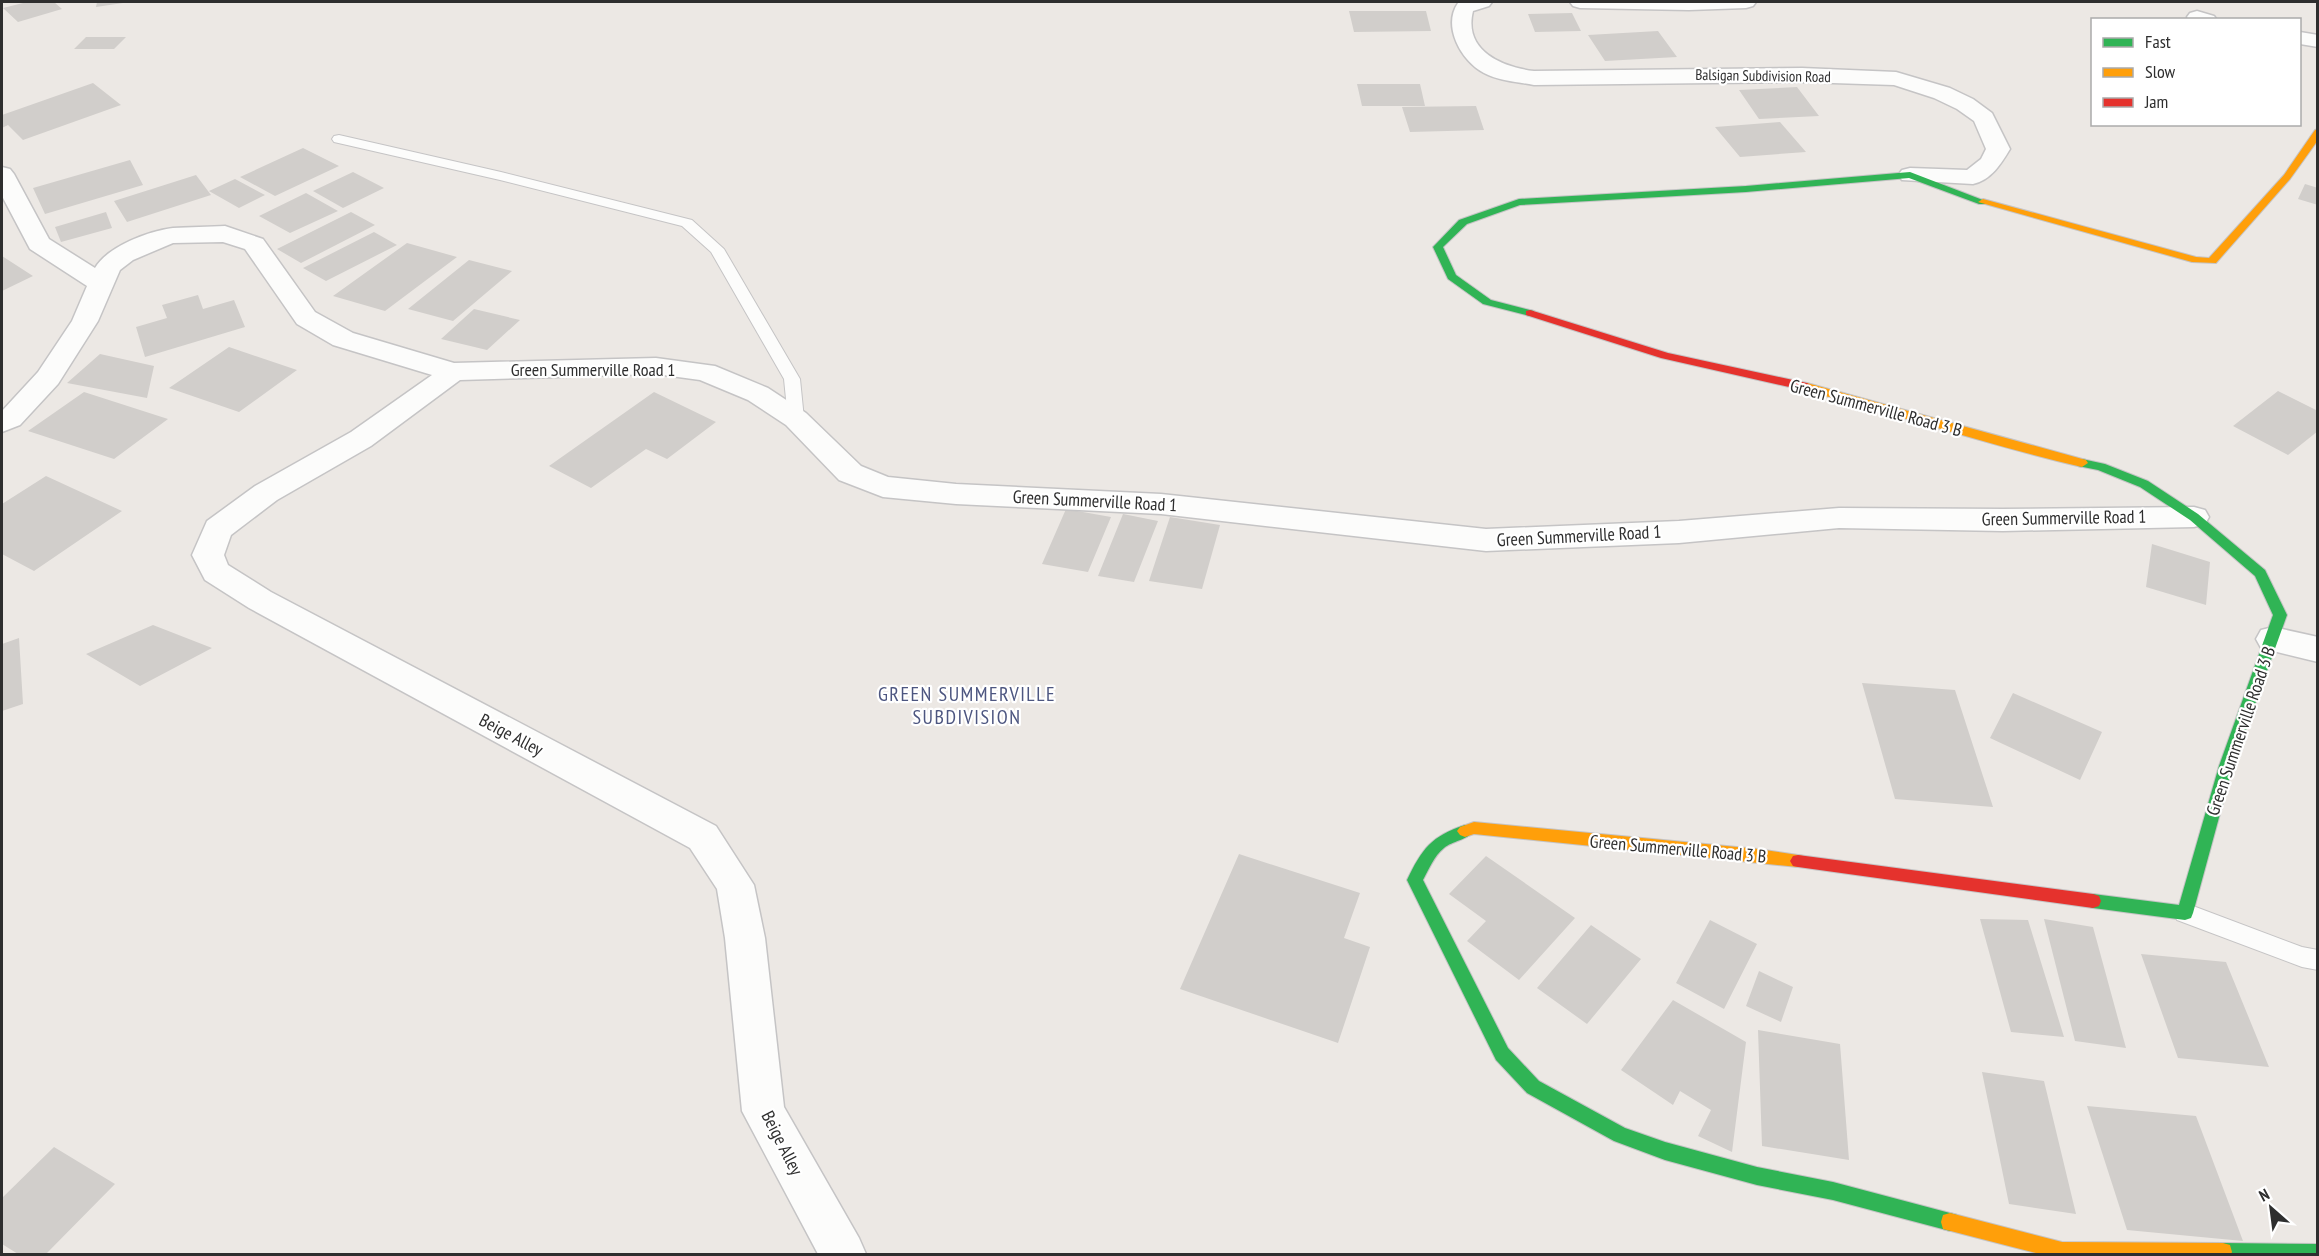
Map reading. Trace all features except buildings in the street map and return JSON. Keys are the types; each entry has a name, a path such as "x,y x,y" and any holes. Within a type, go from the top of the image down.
{"street":[{"name":"Balsigan Subdivision Road","path":"1482,2 1465,7 1461,13 1461,24 1475,55 1489,68 1501,74 1534,78 1802,75 1896,79 1942,93 1965,104 1984,118 1998,149 1990,163 1972,177 1910,175"},
{"path":"1580,2 1689,4 1746,2"},
{"path":"2301,38 2318,41"},
{"name":"Green Summerville Road 3 B","path":"2318,132 2287,177 2211,261 2196,260 1966,197 1910,175 1746,189 1520,201 1463,222 1438,247 1452,277 1487,302 1551,318 1665,356 1845,396 2040,454 2101,467 2144,484 2194,517 2260,573 2280,615 2226,766 2185,913 1720,850 1550,837 1474,828 1449,835 1430,851 1415,880 1502,1054 1533,1087 1620,1135 1665,1151 1757,1176 1833,1191 2062,1251 2318,1253"},
{"path":"2,174 39,244 100,283"},
{"name":"Green Summerville Road 1","path":"2,423 10,419 48,378 85,321 109,266 124,255 151,242 188,234 225,234 254,244 306,318 343,339 453,372 656,366 705,372 758,394 796,419 850,473 883,487 956,494 1161,504 1486,540 1679,532 1839,518 2003,520 2194,517"},
{"name":"Beige Alley","path":"453,372 361,439 266,493 218,529 208,555 216,572 260,600 703,837 735,885 745,938 763,1111 843,1254"},
{"path":"2273,639 2318,650"}],"lane":[{"path":"339,139 501,176 687,223 717,249 792,379 796,419"},
{"path":"2185,913 2302,957 2318,960"}],"traffic: fast":[{"path":"1530,313 1487,302 1452,277 1438,247 1463,222 1519,202 1746,189 1910,175 1983,202"},
{"path":"2082,463 2101,467 2144,484 2194,517 2260,573 2280,615 2226,766 2185,913 2093,901"},
{"path":"1465,831 1439,843 1424,862 1415,880 1502,1054 1533,1087 1620,1135 1665,1151 1757,1176 1833,1191 1950,1222"},
{"path":"2223,1252 2318,1253"}],"traffic: slow":[{"path":"1983,202 2196,260 2212,261 2287,177 2318,132"},
{"path":"1807,387 1842,395 2013,446 2082,463"},
{"path":"1465,831 1474,828 1798,861"},
{"path":"1950,1222 2062,1251 2223,1252"}],"traffic: jam":[{"path":"1530,313 1665,356 1807,387"},
{"path":"1798,861 2093,901"}],"district":[{"name":"GREEN SUMMERVILLE SUBDIVISION","path":"967,706"}]}
